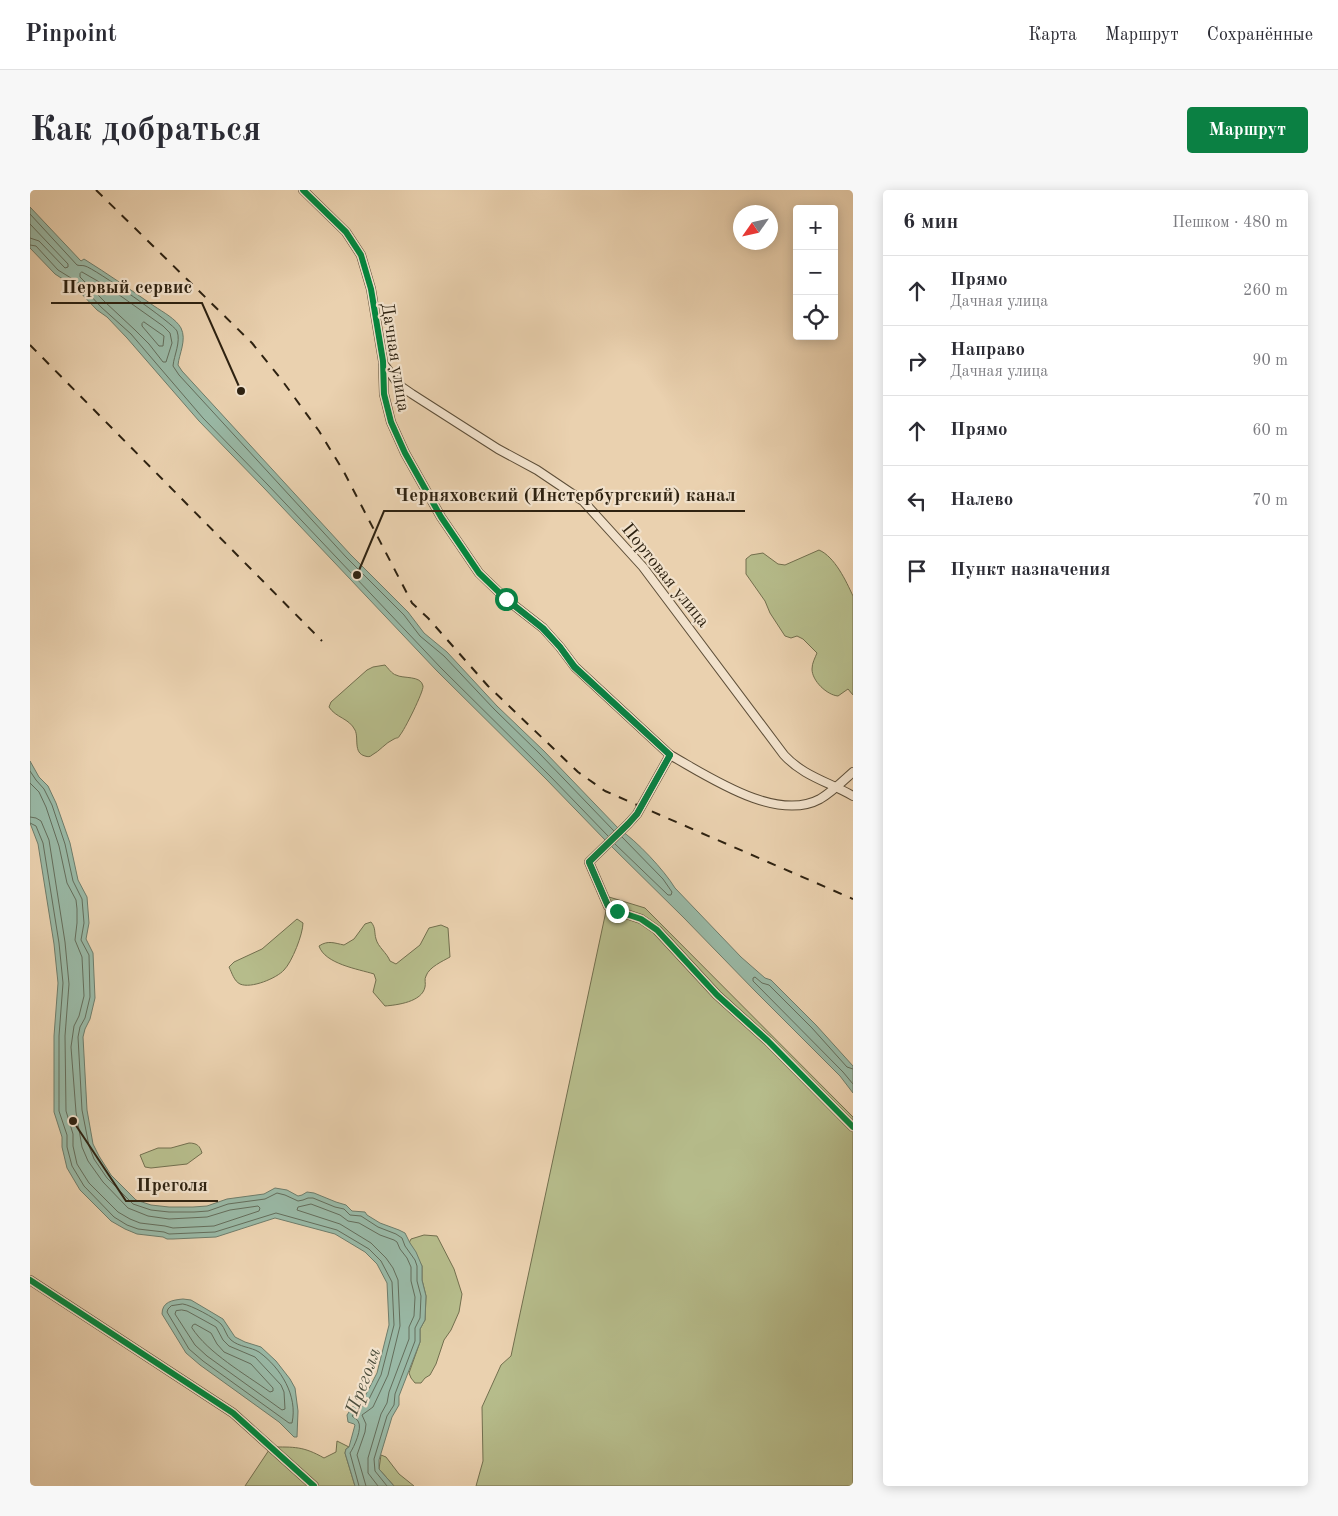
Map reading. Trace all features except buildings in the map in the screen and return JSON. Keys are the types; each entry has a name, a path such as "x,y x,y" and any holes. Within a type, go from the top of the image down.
{"street":[{"name":"Дачная улица","path":"302,190 346,232 360,255 371,289 383,362 384,394 391,422 441,517 479,573 506,599 542,628 560,647 574,667 670,755 736,791 767,803 794,806 807,804 820,799 853,772"},
{"name":"Портовая улица","path":"383,362 399,385 583,501 644,567 793,765 807,774 853,796"},
{"path":"670,755 641,807 628,824 589,862 608,906 641,919 658,930 717,995 768,1041 853,1127"},
{"path":"30,1280 233,1413 314,1486"}],"green space":[{"path":"819,550 825,553 835,564 853,596 853,695 848,689 838,696 834,695 817,683 812,669 817,653 803,639 797,636 791,638 785,636 770,613 765,601 746,574 746,559 751,555 763,553 778,564 785,565"},
{"path":"385,665 399,676 419,680 423,686 413,711 399,737 367,757 359,752 356,733 352,726 335,714 329,707 331,702 367,670"},
{"path":"609,897 645,908 853,1117 853,1486 476,1486 483,1461 482,1407 501,1365 511,1356"},
{"path":"297,919 303,923 301,934 294,955 284,970 270,979 257,984 245,985 238,983 229,967 234,962 262,949"},
{"path":"371,922 374,926 379,945 390,961 396,964 420,945 429,928 441,925 448,928 450,957 430,970 425,977 423,992 419,996 402,1004 385,1006 373,992 376,980 374,974 351,968 335,961 322,952 319,946 322,944 334,943 344,945 354,939 365,924"},
{"path":"189,1143 198,1145 202,1153 187,1164 145,1167 140,1155 158,1148 171,1148"},
{"path":"424,1235 437,1236 454,1269 462,1294 459,1312 444,1340 436,1364 430,1375 421,1383 415,1383 409,1373 420,1342 420,1329 425,1320 426,1296 422,1280 422,1266 409,1243 411,1239"},
{"path":"337,1441 349,1447 345,1453 355,1486 245,1486 271,1447 298,1448 310,1451 324,1458 336,1452"},
{"path":"381,1455 386,1457 399,1474 414,1486 394,1486 379,1469"}],"water":[{"path":"30,207 81,261 84,259 176,322 183,333 178,365 182,371 350,554 408,612 424,633 447,652 497,706 544,751 619,829 650,856 675,888 741,957 765,978 771,980 816,1025 853,1066 853,1093 840,1076 437,671 199,421 107,317 97,310 75,287 55,274 30,248"},
{"name":"Преголя","path":"30,761 39,777 48,786 56,803 70,843 78,880 87,897 89,923 86,939 93,953 95,998 83,1037 87,1110 93,1144 111,1175 136,1200 151,1205 169,1207 207,1206 227,1199 264,1194 275,1188 287,1190 298,1196 307,1192 314,1193 346,1205 352,1211 365,1212 380,1223 405,1233 416,1252 422,1266 422,1280 426,1296 425,1320 420,1329 420,1342 399,1396 399,1405 392,1417 379,1460 379,1469 394,1486 355,1486 345,1453 349,1447 355,1425 348,1422 347,1415 352,1407 363,1400 377,1373 389,1325 387,1283 377,1264 365,1252 335,1234 275,1218 216,1237 167,1239 137,1234 111,1221 80,1190 67,1168 62,1147 62,1137 54,1112 54,1036 58,983 54,944 38,844 30,823"},
{"path":"183,1299 191,1300 223,1319 235,1337 261,1347 276,1361 295,1388 298,1411 297,1437 294,1437 279,1422 186,1353 162,1314 166,1304"}],"railway":[{"path":"96,190 252,343 319,431 344,472 412,603 428,618 488,686 578,772 605,791 853,899"},
{"path":"30,345 322,641"}],"cycle path":[{"path":"303,190 346,232 361,255 371,289 383,361 384,394 391,422 405,453 441,517 479,573 506,599 543,628 575,667 670,755 637,814 589,862 608,906 641,919 657,930 717,995 768,1041 853,1127"},
{"path":"30,1280 233,1413 314,1486"}],"place":[{"name":"Первый сервис","path":"241,391"},
{"name":"Черняховский (Инстербургский) канал","path":"357,575"},
{"name":"Преголя","path":"73,1121"}],"route":[{"path":"506,599 542,628 560,647 574,667 670,755 637,814 589,862 608,906 617,911"}]}
